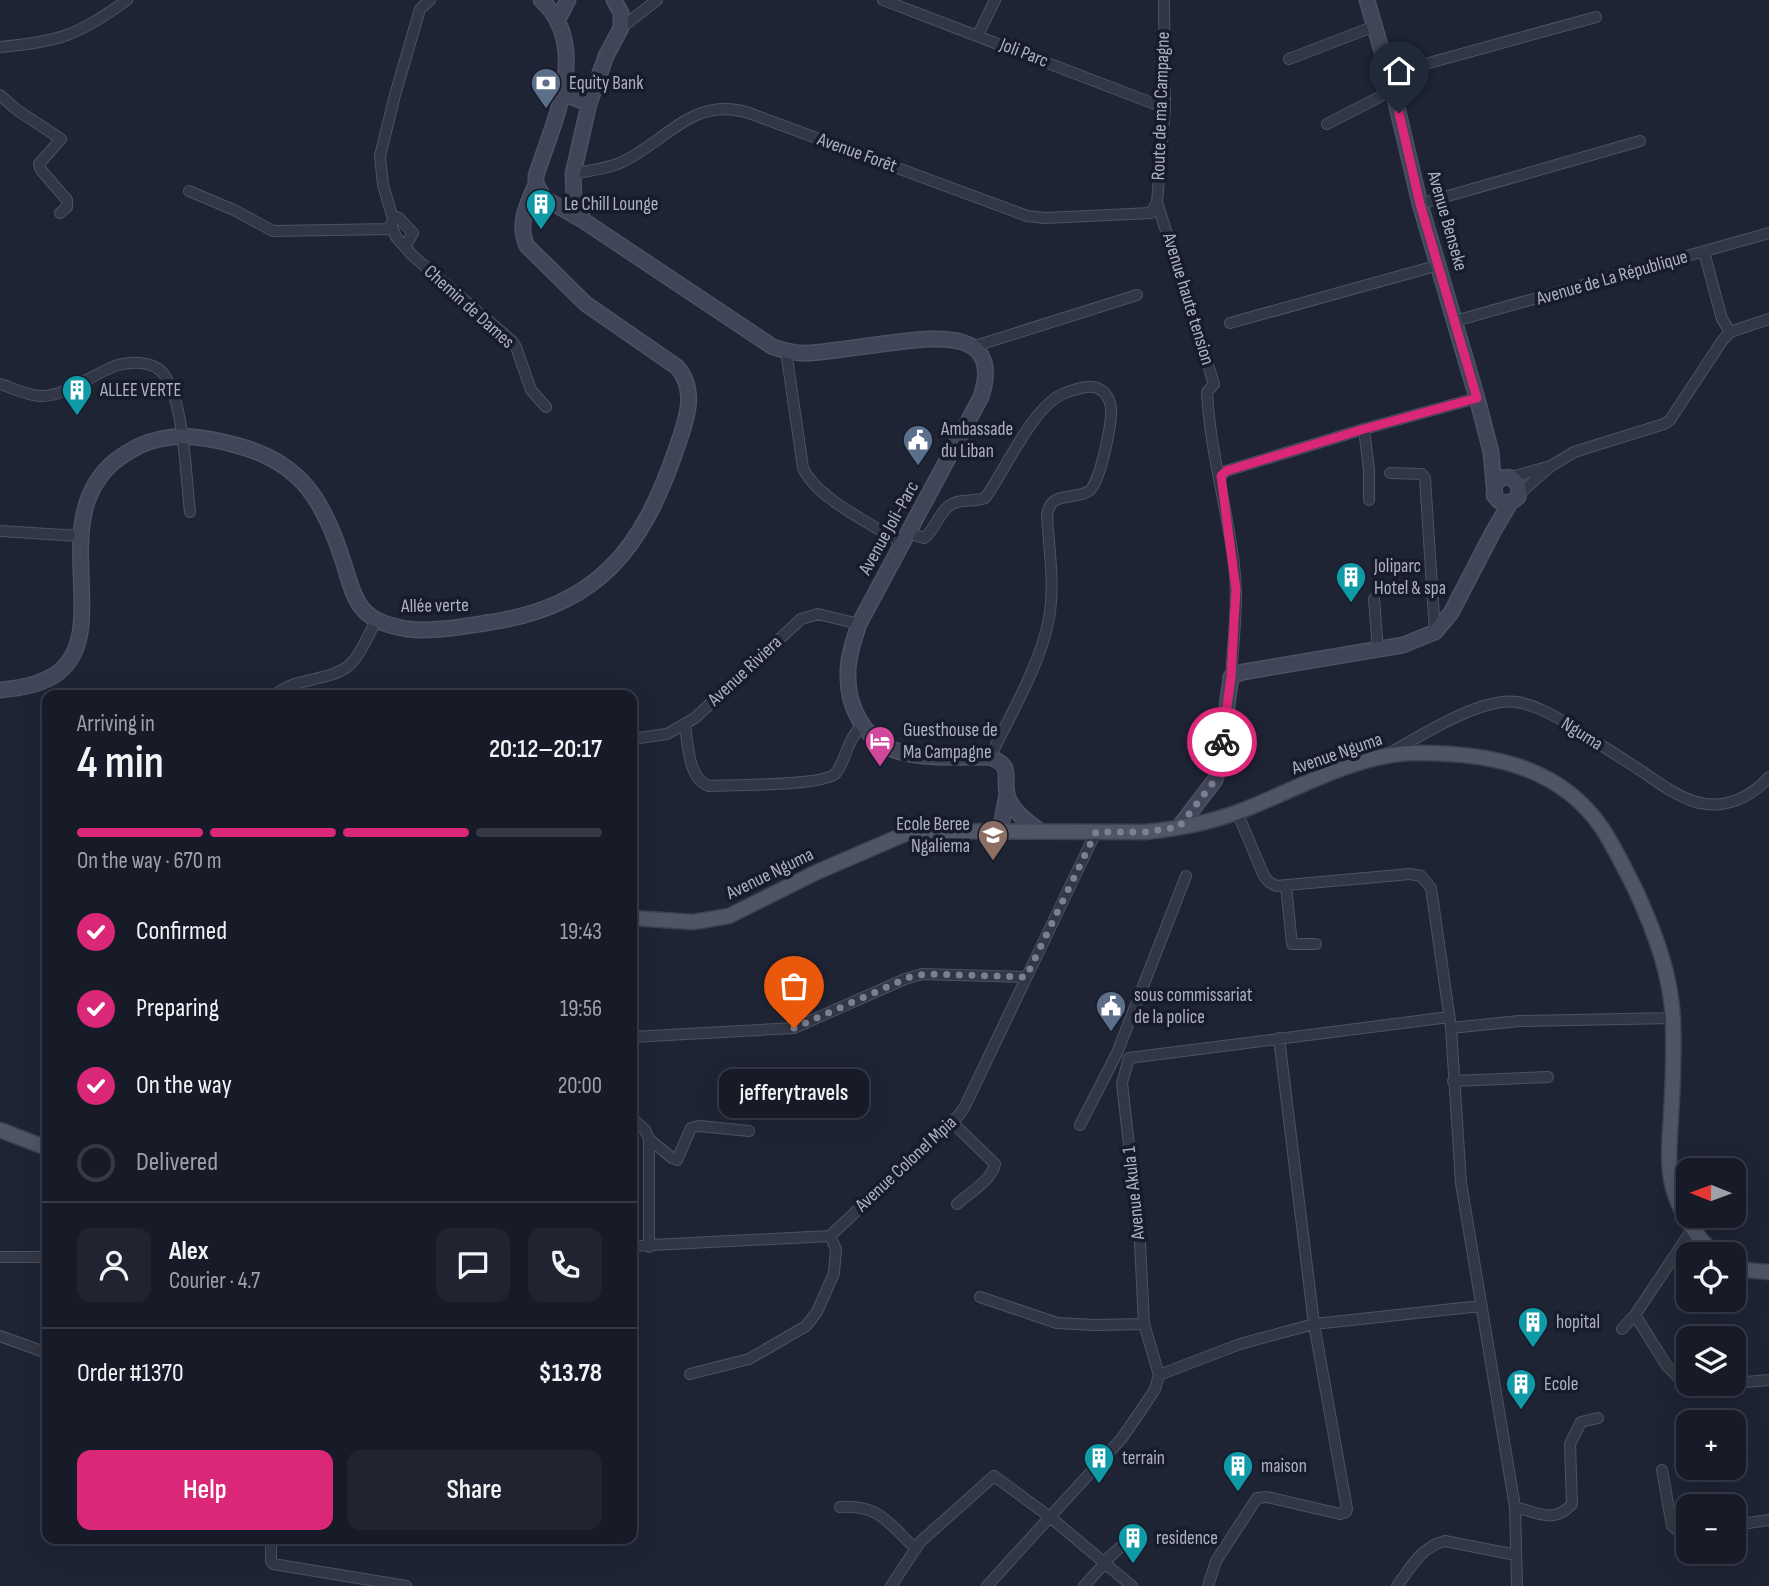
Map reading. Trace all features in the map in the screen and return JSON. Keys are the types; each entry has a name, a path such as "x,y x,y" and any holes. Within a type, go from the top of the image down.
{"main road":[{"name":"Avenue Nguma","path":"637,918 693,922 719,920 905,833 1145,832 1179,827 1237,812 1342,769 1387,755 1412,753 1488,757 1543,777 1559,786 1582,806 1601,827 1644,908 1667,974 1673,1018 1669,1168 1676,1194"},
{"path":"0,1130 42,1146"},
{"name":"Avenue Nguma","path":"1693,1228 1705,1242"},
{"path":"1746,1270 1769,1272"}],"street":[{"path":"0,47 35,45 63,38 95,23 127,0"},
{"path":"392,224 380,156 419,5 430,0"},
{"path":"541,0 558,19 568,0"},
{"path":"614,0 621,13 621,28"},
{"path":"584,221 574,197 573,174 589,104 606,56 621,28 657,0"},
{"name":"Joli Parc","path":"883,0 1165,108"},
{"path":"978,35 995,0"},
{"name":"Route de ma Campagne","path":"1156,206 1165,108 1164,0"},
{"name":"Avenue Benseke","path":"1367,0 1393,90 1420,204 1491,452 1501,484 1520,487 1515,499"},
{"path":"1389,75 1597,17"},
{"name":"Allée verte","path":"0,690 43,681 60,671 73,654 81,623 80,536 87,499 107,468 122,455 159,439 182,436 217,440 254,450 278,461 301,479 319,502 334,532 354,594 362,608 376,621 414,629 518,619 569,600 608,571 640,530 656,502 674,455 689,396 686,379 670,360 586,304 527,246 522,235 522,223 562,93 566,51 558,19"},
{"path":"1289,59 1375,26"},
{"path":"1327,124 1393,90"},
{"path":"562,93 589,104"},
{"path":"0,94 17,110 61,139 39,164 67,201 67,207 60,213"},
{"name":"Avenue Forêt","path":"573,174 622,163 687,119 712,109 731,108 1027,216 1045,218 1149,214 1156,206"},
{"path":"1420,204 1640,141"},
{"path":"536,184 544,198 584,221 761,340 786,352 809,353 933,338 953,339 972,347 1137,295"},
{"path":"189,191 234,210 273,231 392,224 399,218 412,233 405,247"},
{"name":"Avenue haute tension","path":"1156,206 1214,384 1207,392 1213,447 1221,480 1236,577 1231,677"},
{"name":"Chemin de Dames","path":"392,224 405,247 512,341 531,390 546,407"},
{"name":"Avenue de La République","path":"1455,321 1769,233"},
{"path":"1704,252 1722,319 1730,332"},
{"path":"1230,323 1439,265"},
{"path":"1501,484 1551,466 1585,448 1664,424 1670,420 1730,332 1769,319"},
{"name":"Avenue Joli-Parc","path":"972,347 980,357 984,371 981,397 859,624 849,658 848,674 850,698 862,726 889,748 908,754 990,757"},
{"path":"786,352 803,468 808,479 822,493 906,538 924,538 932,532 948,506 954,502 974,502 985,498 1038,413 1054,397 1083,387 1098,388 1109,400 1110,430 1094,485 1086,492 1052,501 1048,510 1051,579 1048,626 1038,658 990,757 1006,770 1007,794 1000,831"},
{"path":"0,384 30,395 47,396 115,366 133,362 161,371 176,401 190,512"},
{"path":"1221,480 1226,471 1477,398"},
{"path":"1364,429 1369,470 1369,500"},
{"path":"1179,827 1215,780 1231,677 1244,672 1378,650 1414,642 1435,632 1451,613 1493,532 1515,499 1551,466"},
{"path":"1390,473 1415,472 1425,478 1435,632"},
{"path":"1501,484 1502,503 1515,499"},
{"path":"1493,532 1501,484"},
{"path":"0,531 80,536"},
{"path":"1374,599 1378,650"},
{"name":"Avenue Riviera","path":"637,739 657,737 695,719 801,619 818,614 859,624"},
{"path":"283,690 297,682 344,669 355,657 376,621"},
{"name":"Nguma","path":"1387,755 1442,724 1498,703 1516,702 1539,708 1561,720 1672,791 1695,802 1714,805 1739,801 1769,777"},
{"path":"685,725 693,771 698,780 709,786 828,779 837,771 850,741 862,726"},
{"path":"1007,794 1021,816 1040,831"},
{"path":"1237,812 1269,882 1286,886 1410,874 1421,876 1431,888 1450,1023 1461,1183 1515,1507 1517,1586"},
{"name":"Avenue Colonel Mpia","path":"830,1236 959,1115 976,1087 1096,832"},
{"path":"1080,1125 1117,1053 1186,876"},
{"path":"1286,886 1292,944 1316,944"},
{"path":"637,1037 794,1028 922,974 1026,977"},
{"path":"1117,1053 1129,1058 1279,1038 1450,1023 1673,1018"},
{"path":"1208,1586 1216,1561 1257,1498 1267,1497 1340,1514 1346,1512 1314,1324 1279,1038"},
{"name":"Avenue Akula 1","path":"1129,1058 1122,1083 1140,1243 1144,1324 1159,1375"},
{"path":"1453,1081 1548,1077"},
{"path":"952,1122 995,1164 988,1177 957,1204"},
{"path":"637,1123 649,1139 649,1247"},
{"path":"649,1139 677,1160 691,1128 699,1126 749,1131"},
{"path":"1622,1329 1635,1315 1693,1228"},
{"path":"637,1247 830,1236 836,1250 834,1273 817,1312 806,1325 749,1359 690,1374"},
{"path":"0,1257 42,1258"},
{"path":"980,1297 1057,1323 1144,1324"},
{"path":"987,1586 1122,1438 1151,1396 1159,1375 1240,1344 1314,1324 1482,1306"},
{"path":"1635,1315 1667,1366 1676,1375"},
{"path":"0,1336 42,1351"},
{"path":"1746,1382 1769,1380"},
{"path":"1515,1507 1554,1516 1563,1514 1572,1504 1570,1444 1581,1422 1598,1418"},
{"path":"1662,1470 1672,1527 1676,1530"},
{"path":"891,1586 920,1542 992,1476 1050,1517 1132,1586"},
{"path":"840,1507 859,1506 872,1510 916,1549"},
{"path":"1746,1523 1769,1520"},
{"path":"1084,1586 1128,1540"},
{"path":"1397,1586 1420,1553 1435,1543 1445,1541 1516,1555"},
{"path":"271,1544 273,1564 406,1586"}],"way so far":[{"path":"794,1028 912,976 928,974 1026,977 1096,832 1145,832 1179,827 1215,780 1222,742"}],"place":[{"name":"Equity Bank","path":"546,110"},
{"name":"Le Chill Lounge","path":"541,231"},
{"name":"ALLEE VERTE","path":"77,417"},
{"name":"Ambassade du Liban","path":"918,467"},
{"name":"Joliparc Hotel & spa","path":"1351,604"},
{"name":"Guesthouse de Ma Campagne","path":"880,768"},
{"name":"Ecole Beree Ngaliema","path":"993,862"},
{"name":"jefferytravels","path":"794,1028"},
{"name":"sous commissariat de la police","path":"1111,1033"},
{"name":"hopital","path":"1533,1349"},
{"name":"Ecole","path":"1521,1411"},
{"name":"terrain","path":"1099,1485"},
{"name":"maison","path":"1238,1493"},
{"name":"residence","path":"1133,1565"}],"route":[{"path":"1222,742 1231,677 1236,589 1220,480 1223,473 1364,429 1477,398 1420,204 1399,113"}]}
